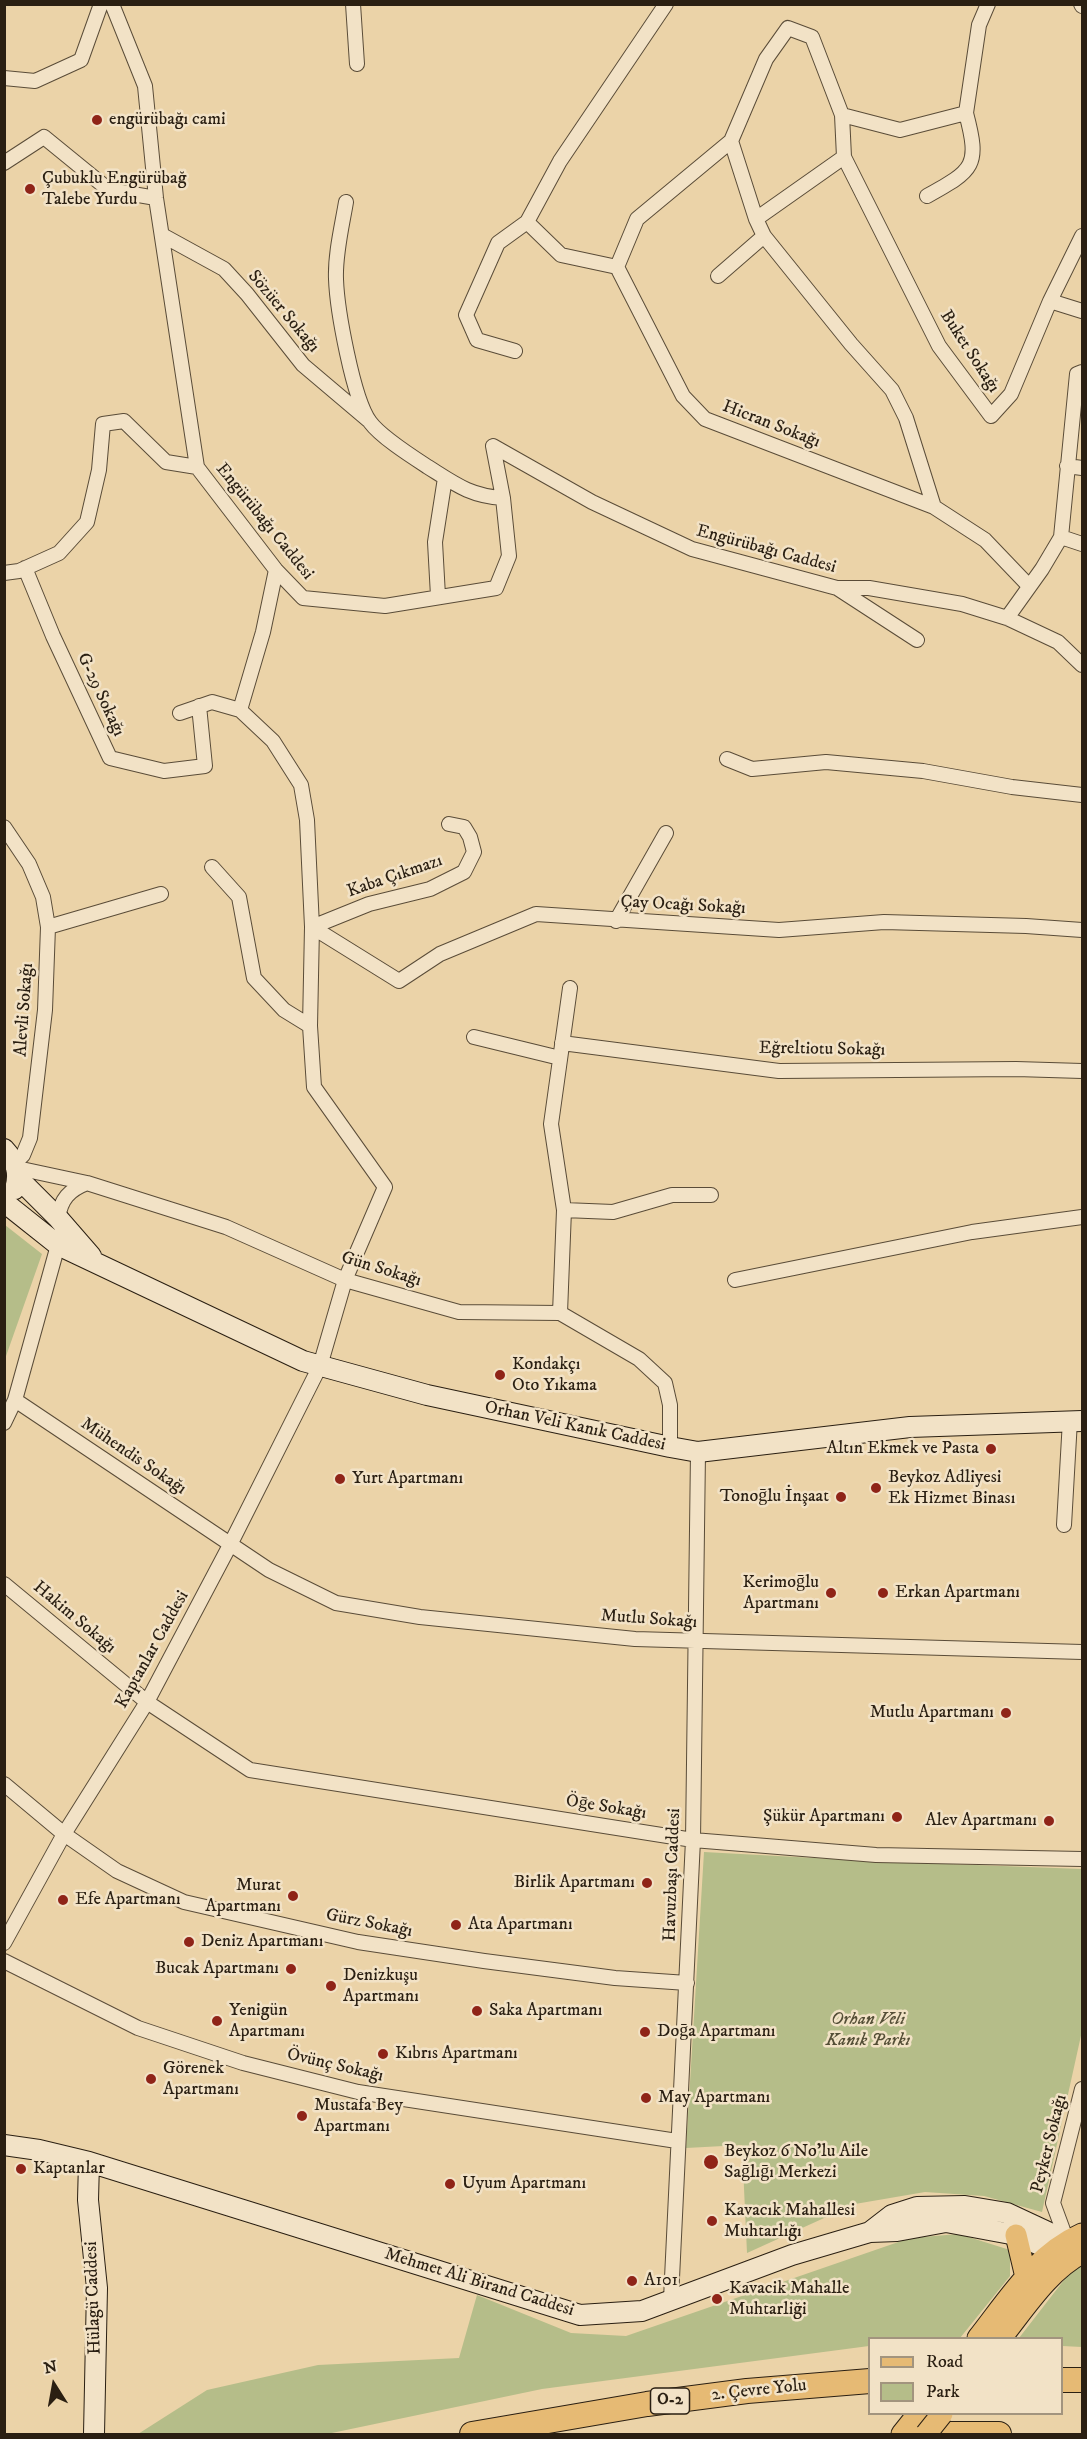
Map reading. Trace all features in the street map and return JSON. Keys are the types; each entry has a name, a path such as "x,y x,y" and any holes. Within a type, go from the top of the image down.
{"highway":[{"path":"1063,2380 1083,2380"},
{"name":"2. Çevre Yolu","path":"472,2434 658,2402 747,2391 868,2381"},
{"path":"924,2434 999,2434"}],"main road":[{"path":"1001,2337 1025,2288 1016,2235"},
{"path":"979,2337 1067,2245"},
{"path":"902,2434 917,2415"},
{"path":"924,2434 941,2415"}],"street":[{"path":"4,78 35,81 81,60 101,4"},
{"name":"Engürübağı Caddesi","path":"112,4 145,86 156,198 197,467 276,570 303,598 385,606 496,588 509,556 503,498 493,446 592,502 692,549 837,588 869,588 962,604 1007,618 1058,642 1083,664"},
{"path":"353,4 357,64"},
{"path":"514,351 477,340 466,315 498,243 527,222 560,160 666,4"},
{"path":"927,196 958,178 973,162 974,142 966,113 979,25 988,4"},
{"name":"Buket Sokağı","path":"731,141 766,59 788,28 812,37 842,115 844,158 939,346 991,416 1011,394 1050,301 1083,236"},
{"path":"842,115 900,130 966,113"},
{"path":"4,163 44,137 109,190 156,198"},
{"path":"527,222 561,255 617,267 637,219 731,141 756,219 764,236 851,344 892,390 906,418 934,507"},
{"path":"756,219 844,158"},
{"path":"345,202 336,278 346,350 360,398 370,422"},
{"name":"Sözüer Sokağı","path":"162,235 224,269 247,294 303,365 404,452 462,490 483,497 503,498"},
{"path":"718,276 764,236"},
{"name":"Hicran Sokağı","path":"617,267 683,396 705,419 934,507 985,540 1029,586"},
{"path":"1050,301 1083,311"},
{"path":"1007,618 1061,537 1077,374 1083,372"},
{"path":"4,573 25,568 59,553 87,522 99,470 103,424 124,421 166,462 197,467"},
{"path":"1067,466 1083,468"},
{"path":"438,596 435,542 445,478"},
{"path":"1061,537 1083,544"},
{"name":"G-29 Sokağı","path":"25,568 53,636 110,758 164,771 205,766 199,706"},
{"path":"240,710 263,632 276,570"},
{"path":"837,588 917,640"},
{"path":"180,713 212,702 240,710 273,741 301,785 307,820 312,927 310,1026"},
{"path":"727,759 752,769 826,762 923,771 1012,787 1083,795"},
{"name":"Kaba Çıkmazı","path":"312,927 369,904 429,889 464,872 474,852 470,837 464,827 449,824"},
{"name":"Alevli Sokağı","path":"4,827 29,864 44,897 48,927 45,1010 30,1138 23,1155 14,1164"},
{"path":"616,921 666,833"},
{"path":"212,867 238,897 254,978 284,1010 310,1026"},
{"path":"48,927 161,894"},
{"name":"Çay Ocağı Sokağı","path":"312,927 399,981 440,954 536,914 779,930 884,922 1083,930"},
{"path":"560,1313 564,1210 551,1124 570,988"},
{"name":"Kaptanlar Caddesi","path":"4,1943 64,1834 147,1702 230,1545 320,1366 345,1280 385,1187 314,1087 310,1026"},
{"path":"474,1037 560,1058"},
{"name":"Eğreltiotu Sokağı","path":"562,1043 778,1071 1016,1069 1083,1071"},
{"path":"4,1195 14,1192 14,1164"},
{"path":"14,1164 94,1261"},
{"name":"Gün Sokağı","path":"14,1164 87,1183 226,1227 345,1280 459,1312 560,1313 639,1359 665,1383 670,1405 670,1447"},
{"path":"58,1218 60,1205 68,1193 87,1183"},
{"path":"564,1210 613,1212 672,1195 711,1195"},
{"name":"Orhan Veli Kanık Caddesi","path":"4,1202 58,1245 303,1361 427,1395 670,1447 698,1452 910,1427 1076,1421"},
{"path":"735,1280 972,1232 1083,1217"},
{"path":"4,1423 15,1400 58,1245"},
{"name":"Mühendis Sokağı","path":"15,1400 230,1545"},
{"path":"1064,1525 1076,1421"},
{"name":"Havuzbaşı Caddesi","path":"671,2299 693,1840 698,1452"},
{"name":"Mutlu Sokağı","path":"230,1545 268,1570 336,1603 420,1617 635,1639 1083,1652"},
{"name":"Hakim Sokağı","path":"4,1584 147,1702"},
{"name":"Öḡe Sokağı","path":"147,1702 250,1770 693,1840 876,1854 1083,1860"},
{"name":"Gürz Sokağı","path":"4,1784 64,1834 117,1871 184,1902 358,1942 615,1978 687,1983"},
{"name":"Övünç Sokağı","path":"4,1961 138,2028 243,2063 358,2092 677,2141"},
{"name":"Peyker Sokağı","path":"1067,2245 1053,2203 1083,2089"},
{"name":"Mehmet Ali Birand Caddesi","path":"4,2145 39,2150 89,2163 580,2315 642,2311 792,2255 870,2232 897,2231 946,2222 1067,2245"},
{"name":"Hülagü Caddesi","path":"89,2163 88,2200 97,2288 94,2434"},
{"name":"Mehmet Ali Birand Caddesi","path":"870,2232 892,2215 917,2207 965,2206 1007,2213 1067,2245"}],"green space":[{"path":"4,1225 42,1254 5,1359"},
{"name":"Orhan Veli Kanık Parkı","path":"704,1852 1082,1869 1082,2031 1042,2212 984,2196 925,2192 855,2204 747,2253 742,2145 686,2148"},
{"path":"959,2234 1010,2250 1010,2276 961,2337 868,2337 868,2346 542,2389 327,2434 138,2434 207,2390 318,2365 459,2358 477,2295 571,2333 626,2336 910,2238"},
{"path":"1082,2265 1082,2347 1063,2346 1063,2337 1020,2337 1071,2271"}],"place":[{"name":"engürübağı cami","path":"97,120"},
{"name":"Çubuklu Engürübağ Talebe Yurdu","path":"30,189"},
{"name":"Kondakçı Oto Yıkama","path":"500,1375"},
{"name":"Altın Ekmek ve Pasta","path":"991,1449"},
{"name":"Yurt Apartmanı","path":"340,1479"},
{"name":"Beykoz Adliyesi Ek Hizmet Binası","path":"876,1488"},
{"name":"Tonoḡlu İnşaat","path":"841,1497"},
{"name":"Kerimoḡlu Apartmanı","path":"831,1593"},
{"name":"Erkan Apartmanı","path":"883,1593"},
{"name":"Mutlu Apartmanı","path":"1006,1713"},
{"name":"Şükür Apartmanı","path":"897,1817"},
{"name":"Alev Apartmanı","path":"1049,1821"},
{"name":"Birlik Apartmanı","path":"647,1883"},
{"name":"Murat Apartmanı","path":"293,1896"},
{"name":"Efe Apartmanı","path":"63,1900"},
{"name":"Ata Apartmanı","path":"456,1925"},
{"name":"Deniz Apartmanı","path":"189,1942"},
{"name":"Bucak Apartmanı","path":"291,1969"},
{"name":"Denizkuşu Apartmanı","path":"331,1986"},
{"name":"Saka Apartmanı","path":"477,2011"},
{"name":"Yenigün Apartmanı","path":"217,2021"},
{"name":"Doḡa Apartmanı","path":"645,2032"},
{"name":"Kıbrıs Apartmanı","path":"383,2054"},
{"name":"Görenek Apartmanı","path":"151,2079"},
{"name":"May Apartmanı","path":"646,2098"},
{"name":"Mustafa Bey Apartmanı","path":"302,2116"},
{"name":"Beykoz 6 No'lu Aile Saḡlıḡı Merkezi","path":"711,2162"},
{"name":"Kaptanlar","path":"21,2169"},
{"name":"Uyum Apartmanı","path":"450,2184"},
{"name":"Kavacık Mahallesi Muhtarlığı","path":"712,2221"},
{"name":"A101","path":"632,2281"},
{"name":"Kavacik Mahalle Muhtarliği","path":"717,2299"}]}
